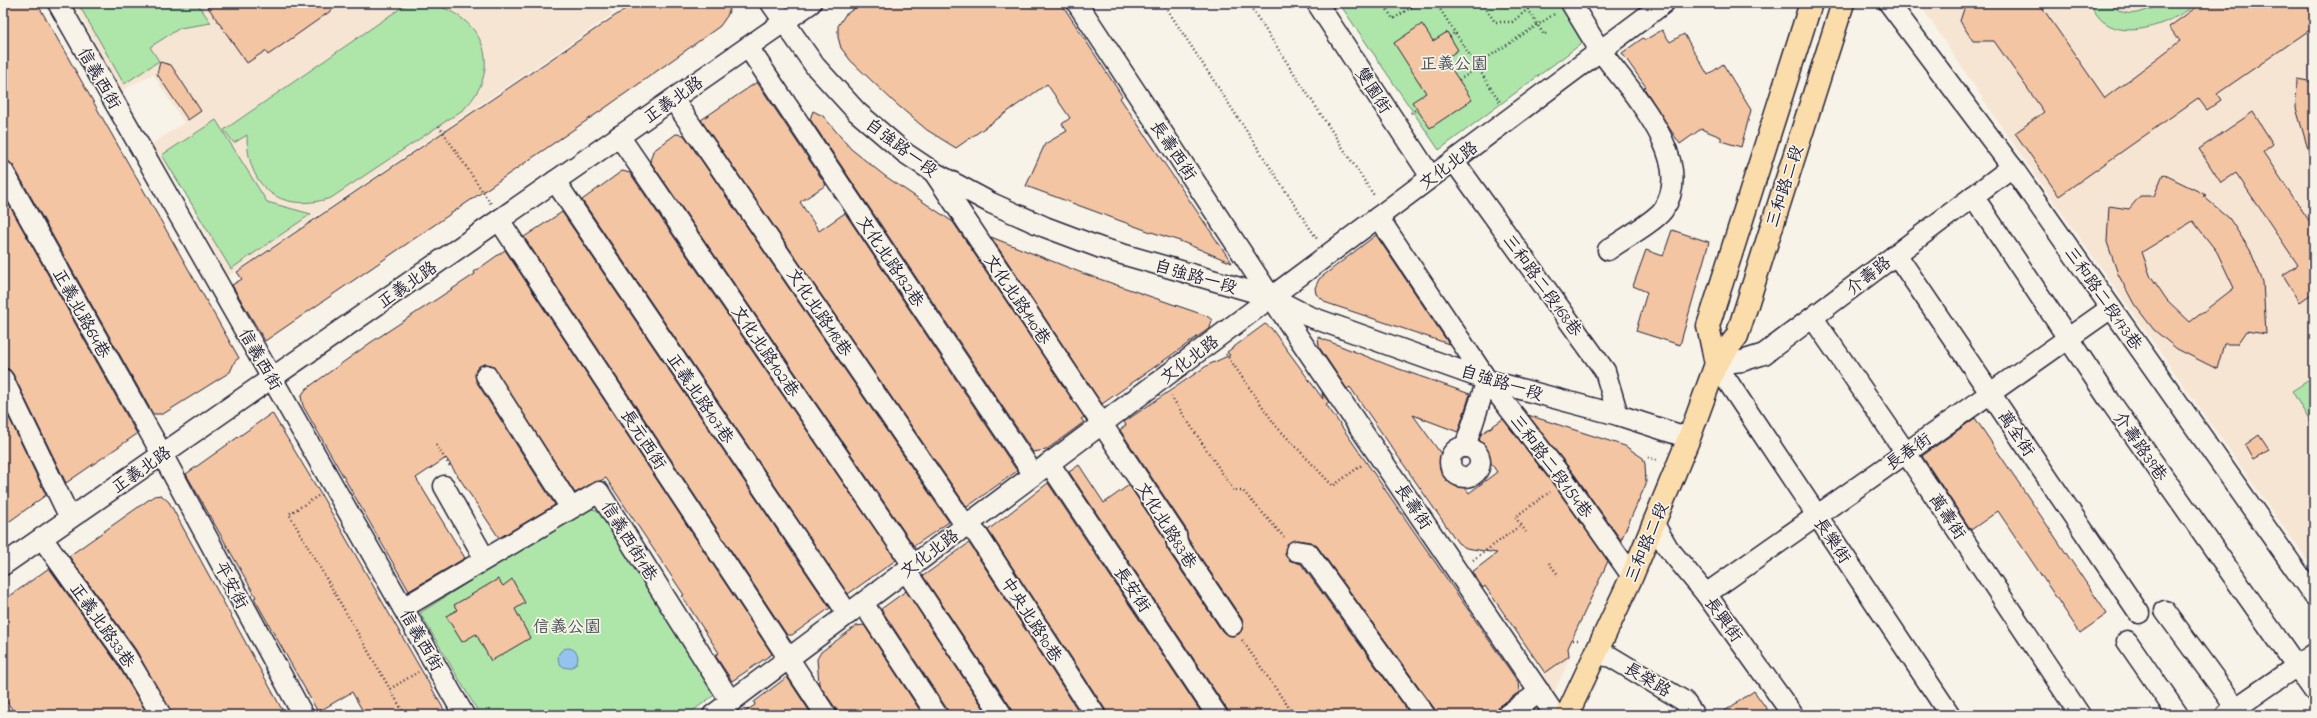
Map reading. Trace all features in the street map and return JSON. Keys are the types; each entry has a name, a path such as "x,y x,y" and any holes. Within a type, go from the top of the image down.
{"main road":[{"name":"三和路二段","path":"1716,364 1708,326 1811,3"},
{"name":"三和路二段","path":"1567,715 1632,576 1689,438 1716,364 1737,336 1843,3"}],"street":[{"name":"信義西街","path":"58,3 464,715"},
{"name":"自強路一段","path":"772,3 815,66 857,112 905,153 935,173 991,203 1045,227 1094,246 1271,297 1308,316 1487,380 1618,415 1689,438"},
{"name":"正義北路","path":"3,564 811,3"},
{"name":"長壽西街","path":"1076,3 1271,297"},
{"name":"雙園街","path":"1317,3 1431,177"},
{"path":"1571,3 1601,50 1659,132 1672,165 1672,183 1662,211 1608,250"},
{"name":"文化北路","path":"713,715 1664,3"},
{"name":"三和路二段173巷","path":"1889,3 2012,167 2314,596"},
{"name":"文化北路132巷","path":"748,47 1042,469"},
{"name":"文化北路118巷","path":"673,99 966,526"},
{"name":"文化北路102巷","path":"620,136 910,568 1002,715"},
{"name":"三和路二段168巷","path":"1454,161 1605,372 1618,415"},
{"name":"介壽路","path":"1716,364 1742,361 1764,354 2012,167"},
{"name":"正義北路64巷","path":"3,170 162,454"},
{"name":"文化北路140巷","path":"935,173 1101,425"},
{"name":"正義北路107巷","path":"555,181 855,609 937,715"},
{"name":"介壽路39巷","path":"1973,196 2174,495 2314,692"},
{"name":"三和路二段154巷","path":"1382,214 1487,380 1565,481 1632,576"},
{"name":"長元西街","path":"499,220 826,715"},
{"name":"萬全街","path":"1896,254 2139,613"},
{"name":"長壽街","path":"1271,297 1555,715"},
{"name":"長春街","path":"1706,594 2111,308"},
{"name":"萬壽街","path":"1813,318 1906,453 2080,715"},
{"name":"長樂街","path":"1716,364 1950,715"},
{"path":"486,375 571,508"},
{"path":"3,379 70,518"},
{"path":"1465,447 1487,380"},
{"name":"文化北路83巷","path":"1101,425 1176,535 1177,543 1232,625"},
{"name":"平安街","path":"162,454 303,715"},
{"name":"長安街","path":"1042,469 1217,715"},
{"path":"444,486 485,559"},
{"name":"信義西街1巷","path":"403,608 599,492 731,702"},
{"name":"長興街","path":"1654,524 1668,548 1706,594 1793,715"},
{"name":"中央北路90巷","path":"966,526 977,534 1095,715"},
{"name":"正義北路33巷","path":"42,538 126,656 161,715"},
{"path":"1296,551 1308,552 1425,715"},
{"path":"2165,611 2233,712 2314,654"},
{"path":"2127,641 2178,715"},
{"name":"長榮路","path":"1595,654 1611,657 1684,701 1694,715"},
{"path":"1507,715 1540,692"}],"path":[{"path":"1163,3 1327,255"},
{"path":"1248,3 1382,214"},
{"path":"1383,3 1393,19 1418,3"},
{"path":"1436,3 1510,118"},
{"path":"1482,3 1495,22 1512,22 1528,9"},
{"path":"1528,3 1528,9 1544,35 1548,32"},
{"path":"1459,80 1477,66 1571,3"},
{"path":"1450,37 1455,32"},
{"path":"439,126 484,192 499,220"},
{"path":"1216,339 1276,426 1333,486 1378,453"},
{"path":"1160,380 1234,491 1243,491 1296,551"},
{"path":"1526,532 1515,517 1565,481"},
{"path":"333,487 289,514 405,715"},
{"path":"1458,571 1521,525"},
{"path":"1549,563 1559,576"},
{"path":"1232,625 1294,715"},
{"path":"390,689 434,663"}],"shaded area":[{"path":"74,3 605,3 613,14 450,125 492,186 476,197 434,136 227,277 179,182 150,145 184,123 153,74 121,91"},
{"path":"1919,3 2314,3 2314,570 2005,132"},
{"path":"1572,653 1550,702 1532,715 1485,715"}],"green space":[{"path":"78,3 197,3 211,23 180,28 150,47 159,61 124,84"},
{"path":"408,3 438,3 436,5 453,13 467,23 477,35 483,49 485,63 483,79 476,94 464,109 331,198 312,202 296,202 282,199 270,192 260,182 253,169 248,153 247,135 234,143 224,130"},
{"name":"正義公園","path":"1339,3 1560,3 1585,41 1439,150"},
{"path":"2089,3 2110,3 2125,13 2132,13 2169,3 2198,3 2189,10 2165,22 2139,29 2127,30 2115,28 2104,22"},
{"path":"216,120 267,202 311,214 231,269 162,155"},
{"path":"2314,377 2314,424 2312,425 2292,391"},
{"name":"信義公園","path":"585,507 603,512 717,693 687,715 480,715 420,613"}],"water":[{"path":"564,648 572,648 578,654 578,662 572,668 564,668 558,662 558,654"}],"building":[{"path":"3,3 37,3 239,358 235,361 230,372 163,414 153,414 13,165 3,160"},
{"path":"205,3 342,3 268,55 265,51 247,63"},
{"path":"634,3 732,3 727,16 720,26 605,108 265,341 232,285 242,279 237,272"},
{"path":"862,3 1061,3 1122,96 1120,98 1232,263 1180,241 1148,231 1026,186 1045,144 1067,131 1062,124 1070,118 1047,84 956,148 927,130 894,102 851,61 841,48 838,37 838,26 845,15"},
{"path":"1966,3 2039,3 2105,98 2180,41 2169,27 2202,3 2314,3 2314,27 2217,94 2221,100 2207,110 2198,98 2059,196 2015,133 2044,112 1994,41 1973,41 1960,21"},
{"path":"1422,24 1433,41 1447,32 1458,50 1445,59 1472,100 1430,128 1412,102 1426,93 1394,43"},
{"path":"1662,30 1670,42 1684,34 1708,75 1723,64 1751,110 1741,147 1721,141 1721,137 1701,129 1680,144 1644,88 1646,87 1622,53 1643,38 1645,40"},
{"path":"160,62 171,65 201,111 188,120 157,74"},
{"path":"2297,79 2314,82 2314,155 2310,156 2296,108"},
{"path":"757,82 826,185 800,202 819,231 845,213 1017,471 967,507 701,120"},
{"path":"813,111 823,116 851,149 885,176 953,222 1084,417 1081,419 1084,422 1046,450 1033,452 810,119"},
{"path":"2253,112 2273,144 2263,152 2314,228 2314,292 2300,302 2283,275 2298,265 2236,173 2221,183 2199,149"},
{"path":"676,134 684,135 949,522 914,546 650,161 653,151"},
{"path":"622,171 630,173 896,560 848,594 582,200"},
{"path":"2163,174 2206,195 2203,196 2229,218 2250,250 2263,282 2266,334 2246,331 2237,344 2224,344 2217,369 2177,349 2154,330 2134,304 2118,274 2107,242 2109,206 2129,209 2140,196 2154,196","holes":["2193,221 2217,252 2234,288 2190,322 2167,300 2150,275 2142,252"]},
{"path":"3,194 137,434 66,483 13,374 9,369 3,368"},
{"path":"562,212 830,608 792,635 787,635 524,237"},
{"path":"1672,230 1709,242 1680,345 1636,331 1647,292 1633,286 1646,250 1663,256"},
{"path":"1376,235 1449,344 1327,303 1316,294 1315,288 1319,279"},
{"path":"991,237 1082,273 1207,316 1212,320 1210,328 1102,404"},
{"path":"505,250 772,654 732,681 715,655 719,653 682,596 684,595 606,478 575,493 492,365 485,364 476,370 476,381 555,505 499,538 446,458 416,478 465,558 409,591 303,406 301,396 306,389 370,343 475,274 474,272"},
{"path":"1265,324 1271,328 1323,399 1322,393 1329,402 1326,404 1518,682 1519,692 1500,706 1496,715 1436,715 1434,708 1317,546 1310,542 1298,540 1287,544 1285,555 1289,560 1301,564 1411,715 1228,715 1227,709 1069,472 1079,465 1104,503 1129,485 1165,539 1167,549 1222,631 1232,636 1239,634 1243,625 1242,619 1188,539 1186,529 1120,430 1126,425 1124,422 1208,365 1230,355 1227,352"},
{"path":"1318,337 1388,365 1470,394 1458,432 1413,415 1469,493 1497,472 1478,444 1481,434 1503,419 1556,488 1608,561 1568,648 1569,656 1545,673 1485,586 1483,588 1472,572 1497,553 1466,548 1458,543 1350,387 1347,389 1319,347"},
{"path":"3,405 46,495 3,526"},
{"path":"272,413 323,498 447,715 365,715 352,692 318,712 254,598 256,597 186,474"},
{"path":"1528,415 1625,446 1643,458 1645,464 1646,484 1621,540 1574,474"},
{"path":"1975,418 2107,614 2080,633 1998,511 1971,530 1922,456"},
{"path":"2259,435 2269,450 2253,459 2245,445"},
{"path":"1048,483 1203,715 1106,715 1105,709 988,530"},
{"path":"161,495 169,502 285,715 172,715 136,650 69,556 154,496"},
{"path":"969,543 1081,715 1013,715 1012,709 923,576"},
{"path":"49,568 116,662 148,715 16,715 3,696 3,601"},
{"path":"498,579 503,586 512,579 525,603 515,609 530,638 491,661 476,634 462,642 446,616 457,610 454,605"},
{"path":"906,591 988,715 948,715 947,709 881,609"},
{"path":"864,625 923,715 837,715 836,709 819,684 817,659 821,652 856,626"},
{"path":"787,677 812,715 740,715 755,705 754,702"},
{"path":"1754,691 1771,715 1719,715"}]}
